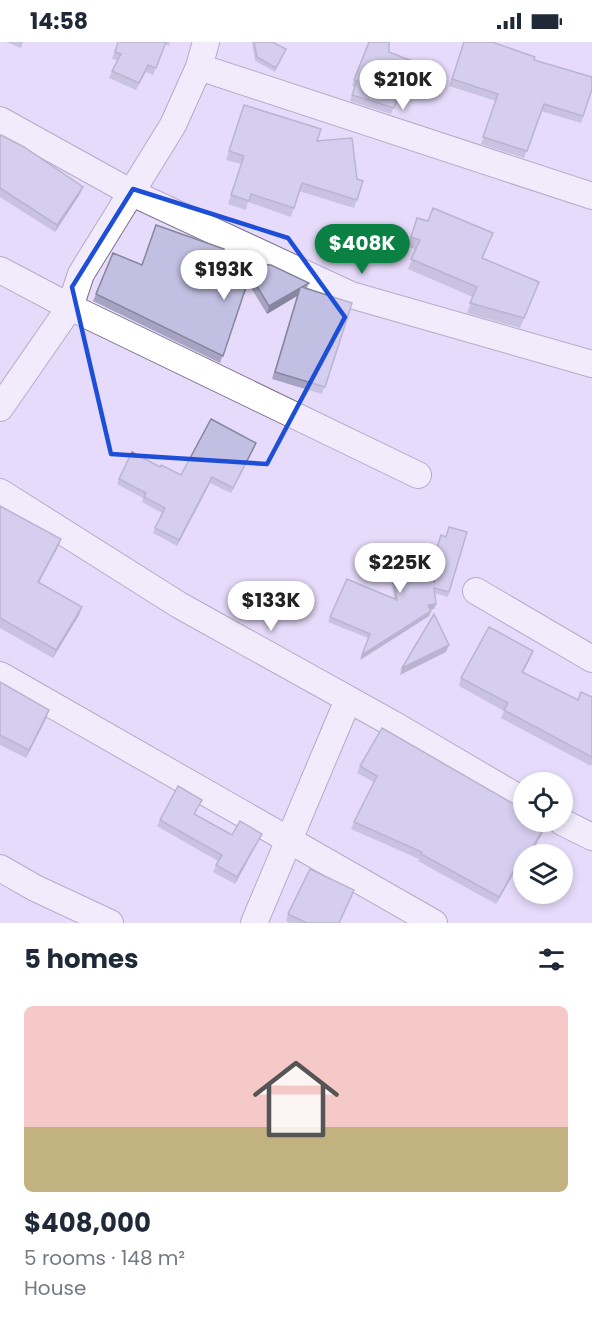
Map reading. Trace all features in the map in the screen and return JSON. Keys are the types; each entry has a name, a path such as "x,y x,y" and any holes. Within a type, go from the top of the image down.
{"street":[{"path":"0,408 69,307 81,274 173,125 199,67 206,42"},
{"path":"199,67 592,196"},
{"path":"0,120 130,192 351,294 592,364"},
{"path":"0,270 69,307 418,475"},
{"path":"0,492 179,605 513,795"},
{"path":"476,591 592,659"},
{"path":"0,675 434,923"},
{"path":"254,923 348,700"},
{"path":"573,828 592,837"},
{"path":"0,868 35,888 110,923"}],"highlighted area":[{"path":"133,189 288,238 345,317 267,464 111,454 72,287"}],"building":[{"path":"118,42 166,42 156,68 148,65 139,83 112,71 121,54 115,52"},
{"path":"254,42 272,42 286,49 276,68 257,57"},
{"path":"369,42 389,42 389,52 412,61 394,108 352,95 357,81 354,80"},
{"path":"464,42 492,42 535,57 534,60 592,77 592,89 583,116 544,104 527,151 483,137 498,94 452,79"},
{"path":"244,105 321,129 317,141 352,138 357,179 363,181 357,200 302,183 294,208 251,194 249,201 231,195 244,156 229,151"},
{"path":"1,135 24,147 83,187 57,225 0,188"},
{"path":"433,208 493,233 482,258 539,282 524,318 470,303 477,287 411,259 420,240 411,237 417,218 428,221"},
{"path":"156,225 224,249 220,262 271,265 309,283 302,287 352,303 325,387 275,372 300,288 269,306 250,275 223,356 96,294 113,253 142,265"},
{"path":"211,419 256,443 233,488 212,477 179,540 155,528 165,508 144,497 146,493 119,479 132,452 181,475"},
{"path":"0,506 61,539 38,582 82,607 56,650 0,618"},
{"path":"449,527 467,532 449,592 434,588 436,604 428,605 431,611 362,655 370,634 330,617 347,579 397,600 392,566 431,559 434,583 440,560 434,558 441,535 446,537"},
{"path":"434,614 449,645 402,668"},
{"path":"489,627 533,651 522,672 578,700 581,692 592,697 592,757 504,710 508,703 461,678"},
{"path":"0,682 49,710 29,750 0,735"},
{"path":"382,728 513,804 513,832 541,832 534,844 513,844 513,872 499,897 421,854 422,852 354,822 377,776 360,766"},
{"path":"178,786 202,800 194,814 232,835 240,821 262,834 237,877 216,865 222,855 160,820"},
{"path":"310,869 354,890 339,923 307,923 288,914"}]}
